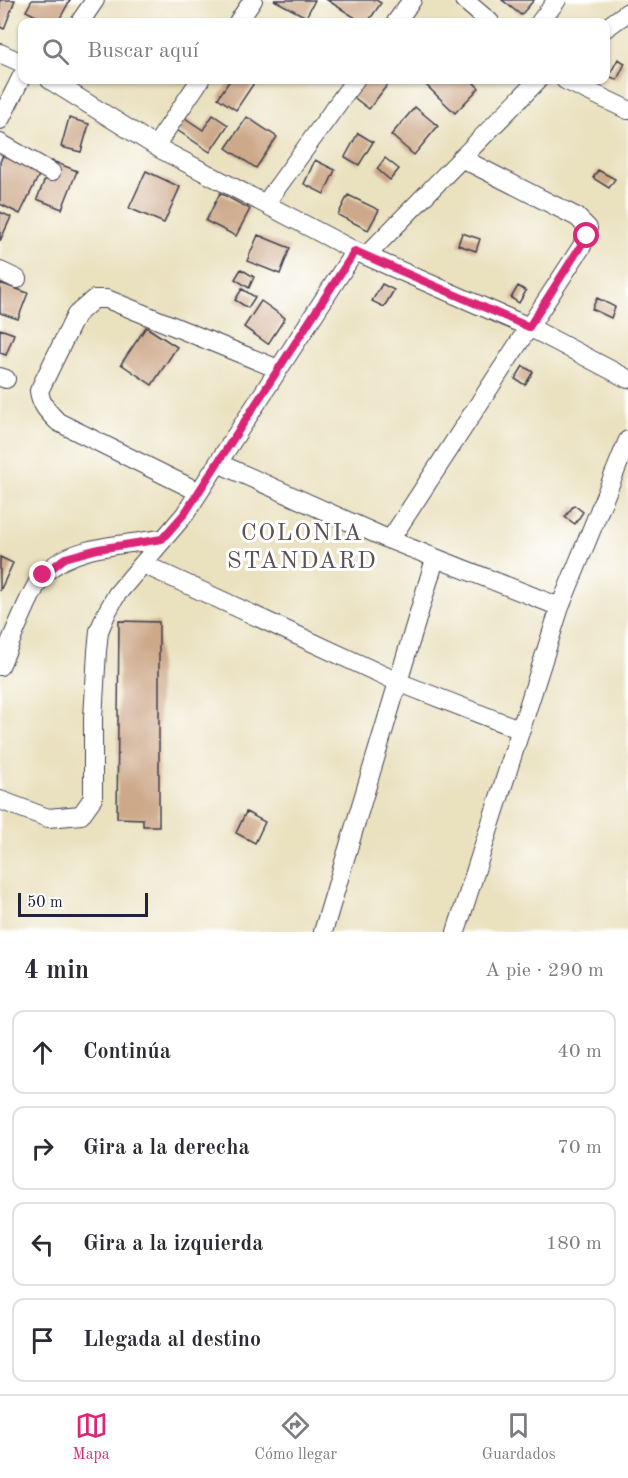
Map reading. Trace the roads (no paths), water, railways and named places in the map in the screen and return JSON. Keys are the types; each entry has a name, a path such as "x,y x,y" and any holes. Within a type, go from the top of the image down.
{"street":[{"path":"83,18 95,0"},
{"path":"241,18 253,0"},
{"path":"399,18 412,0"},
{"path":"464,0 485,18"},
{"path":"543,18 557,0"},
{"path":"610,25 628,12"},
{"path":"0,53 18,61"},
{"path":"0,120 18,84"},
{"path":"57,84 156,145 360,254 529,327 628,379"},
{"path":"156,145 197,84"},
{"path":"265,204 352,84"},
{"path":"0,800 48,818 81,816 89,807 95,782 93,718 99,631 117,594 185,513 278,369 360,254 461,158 534,84"},
{"path":"573,84 628,110"},
{"path":"0,143 51,172"},
{"path":"390,540 582,246 588,228 584,220 461,158"},
{"path":"0,271 17,279"},
{"path":"199,492 58,422 47,411 40,400 39,391 76,315 94,299 107,299 278,369"},
{"path":"456,932 560,607 628,440"},
{"path":"218,463 435,559 560,607"},
{"path":"0,666 43,575 65,558 98,549 162,539"},
{"path":"323,932 435,559"},
{"path":"143,564 398,682 521,730"}],"district":[{"name":"COLONIA STANDARD","path":"302,548"}]}
